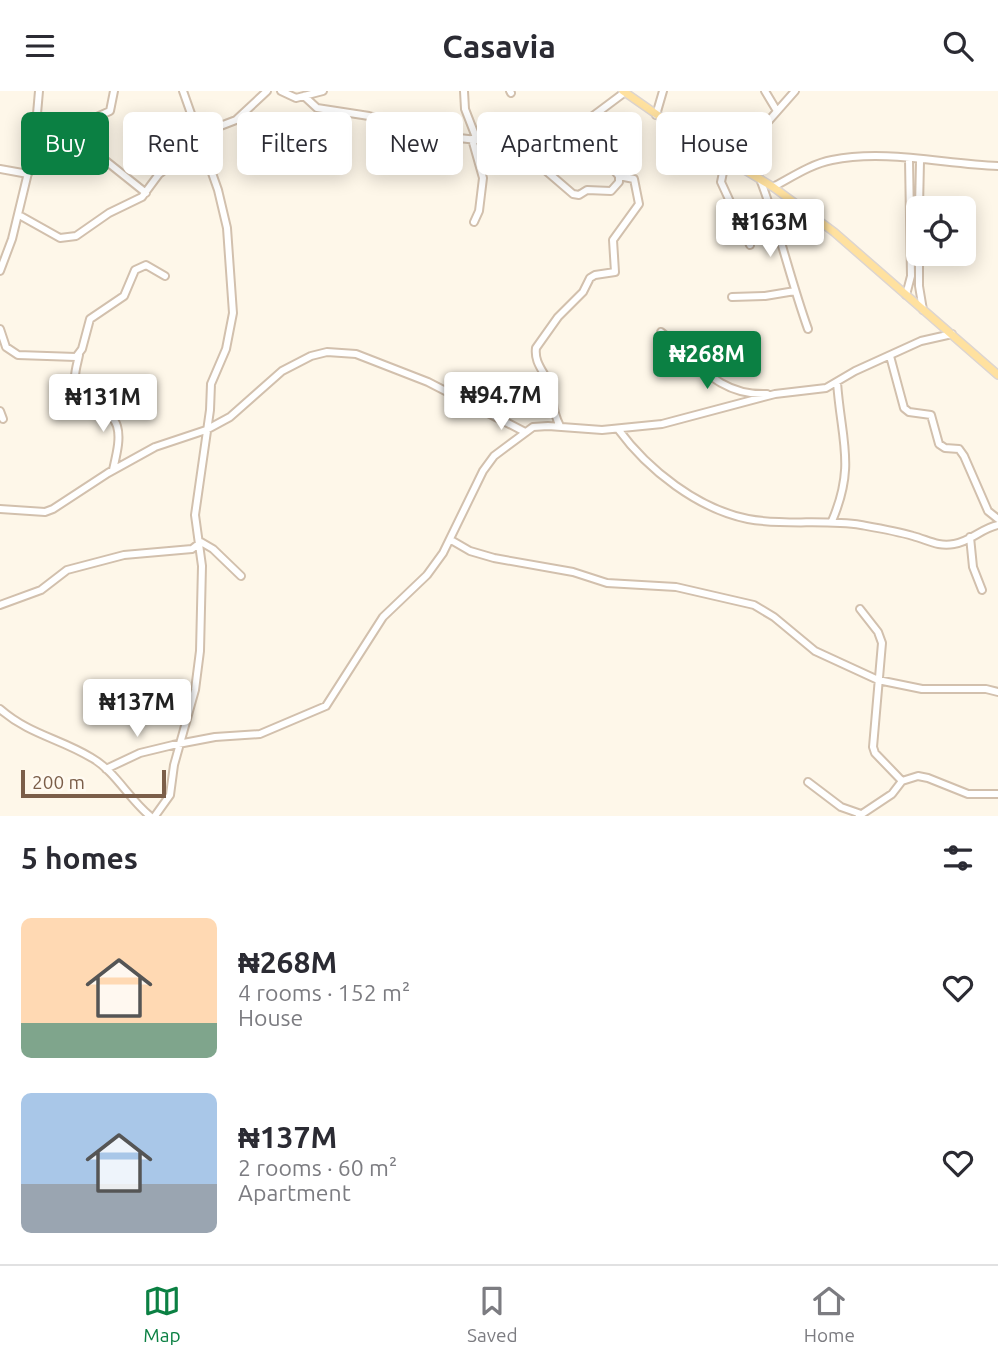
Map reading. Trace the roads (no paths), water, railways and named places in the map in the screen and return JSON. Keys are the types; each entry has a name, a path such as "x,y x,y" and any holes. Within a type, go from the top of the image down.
{"main road":[{"path":"624,92 656,115"},
{"path":"754,175 834,232 998,375"}],"street":[{"path":"37,112 39,91"},
{"path":"108,112 114,91"},
{"path":"183,91 190,112"},
{"path":"223,125 242,117 267,91"},
{"path":"281,91 296,98 323,91"},
{"path":"464,91 465,109 483,178 479,211 474,222"},
{"path":"657,112 663,91"},
{"path":"765,91 777,111"},
{"path":"772,117 795,91"},
{"path":"598,112 624,92"},
{"path":"304,96 317,108 366,116"},
{"path":"463,138 475,140"},
{"path":"773,187 815,165 848,158 998,166"},
{"path":"909,160 910,196"},
{"path":"919,196 920,160"},
{"path":"109,163 146,193"},
{"path":"0,169 21,173"},
{"path":"0,271 19,215 28,175"},
{"path":"19,215 51,235 70,238 146,193 158,175"},
{"path":"0,709 20,726 77,750 106,769 128,796 152,816 168,799 177,753 195,690 199,658 201,542 195,515 211,384 226,349 233,313 225,215 211,175"},
{"path":"551,175 573,194 579,195 587,190 611,191 619,182 620,176 634,179 639,204 613,240 615,272 590,278 583,292 558,317 536,348 538,364 550,386 552,411 560,426"},
{"path":"723,175 722,182 750,245"},
{"path":"760,179 773,211 808,329"},
{"path":"113,470 118,444 117,425 109,415 88,401 75,379 79,355 90,319 124,296 135,270 146,265 165,276"},
{"path":"906,295 912,266"},
{"path":"918,266 923,310"},
{"path":"732,297 765,296 795,291"},
{"path":"0,330 6,347 15,354 69,359 79,355"},
{"path":"661,332 710,376 731,390 748,394 826,388 855,371 921,341 952,334"},
{"path":"0,354 6,347"},
{"path":"0,509 45,512 113,470 165,443 206,430 237,412 282,371 297,362 327,352 344,351 448,390 525,432"},
{"path":"618,429 630,445 656,469 703,502 749,519 832,521 897,532 930,543 954,544 998,522 989,511 959,449 939,445 931,415 909,412 904,408 890,356"},
{"path":"832,521 844,493 847,466 837,383"},
{"path":"106,769 140,753 180,743 260,734 326,706 383,617 427,575 451,540 483,471 500,451 525,432 542,425 618,429 677,421 775,394"},
{"path":"0,411 3,419"},
{"path":"970,537 973,567 982,590"},
{"path":"451,540 470,551 494,558 573,572 607,583 676,587 754,605 774,617 815,651 878,680 922,689 986,688 998,692"},
{"path":"201,542 213,549 241,576"},
{"path":"0,605 41,590 67,570 124,555 192,549 201,542"},
{"path":"860,610 878,632 882,643 873,747 875,753 902,781"},
{"path":"166,747 177,753"},
{"path":"808,782 841,807 860,815 892,794 902,781 913,777 928,778 968,794 998,794"}]}
